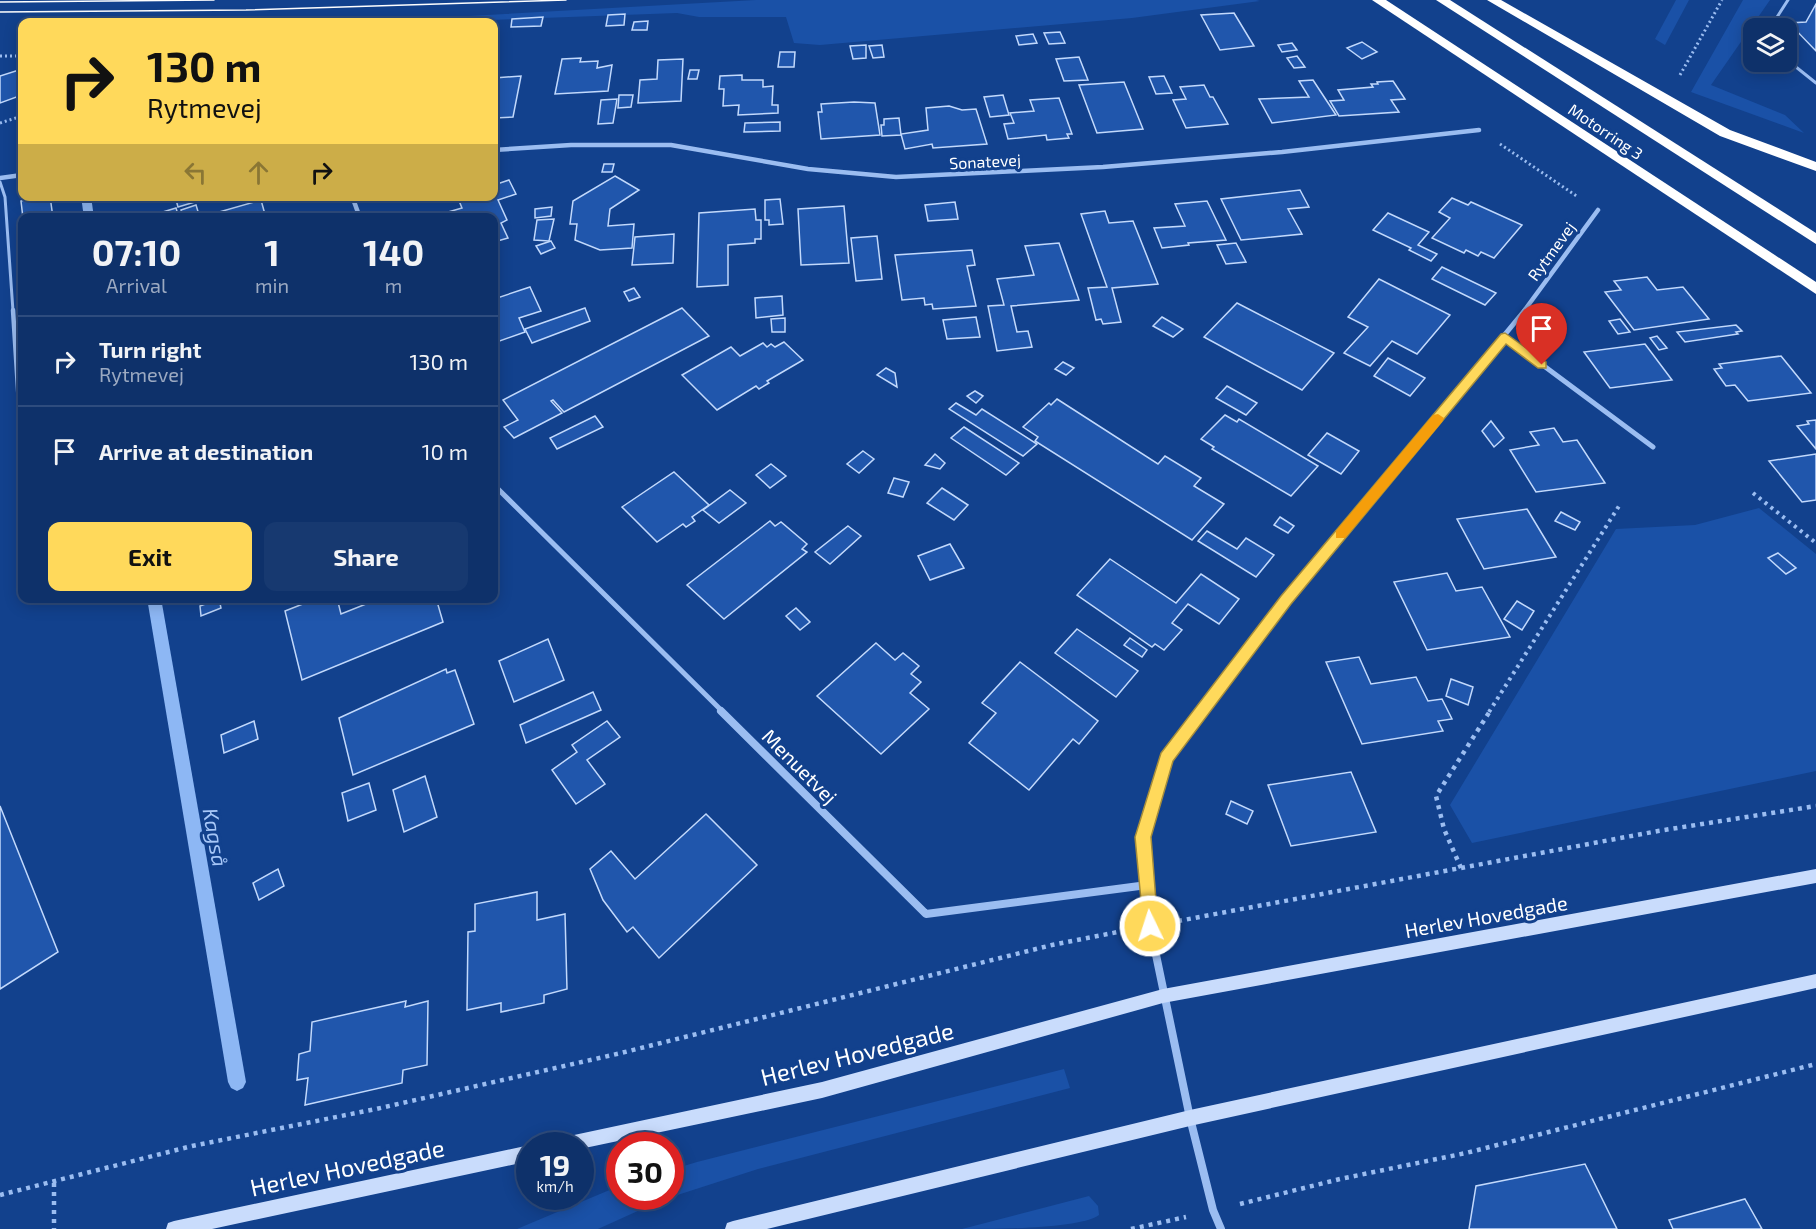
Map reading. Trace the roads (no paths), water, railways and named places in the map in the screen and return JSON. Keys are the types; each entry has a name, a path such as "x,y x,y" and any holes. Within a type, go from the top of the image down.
{"highway":[{"name":"Motorring 3","path":"1378,0 1816,289"},
{"name":"Motorring 3","path":"1442,0 1816,239"},
{"path":"1493,0 1725,133 1816,167"}],"main road":[{"name":"Herlev Hovedgade","path":"594,1139 822,1090 1163,996 1816,876"},
{"path":"734,1229 1190,1118 1816,981"},
{"name":"Herlev Hovedgade","path":"174,1229 516,1156"}],"street":[{"name":"Sonatevej","path":"498,150 571,145 671,145 808,169 896,177 1115,166 1479,130"},
{"path":"0,180 18,176"},
{"name":"Rytmevej","path":"1163,996 1150,926 1143,837 1166,758 1286,600 1505,337 1598,210"},
{"path":"1505,337 1653,447"},
{"name":"Menuetvej","path":"498,489 926,914 1147,885"},
{"path":"1163,996 1190,1118 1213,1210 1221,1229"}],"lane":[{"path":"1776,18 1788,0"},
{"path":"1797,68 1816,83"},
{"path":"0,180 5,197 18,392"}],"waterway":[{"name":"Kagså","path":"87,201 88,213"},
{"name":"Kagså","path":"155,603 237,1082"}],"tram line":[{"path":"0,2 214,0"},
{"path":"0,12 246,10 566,0"}]}
